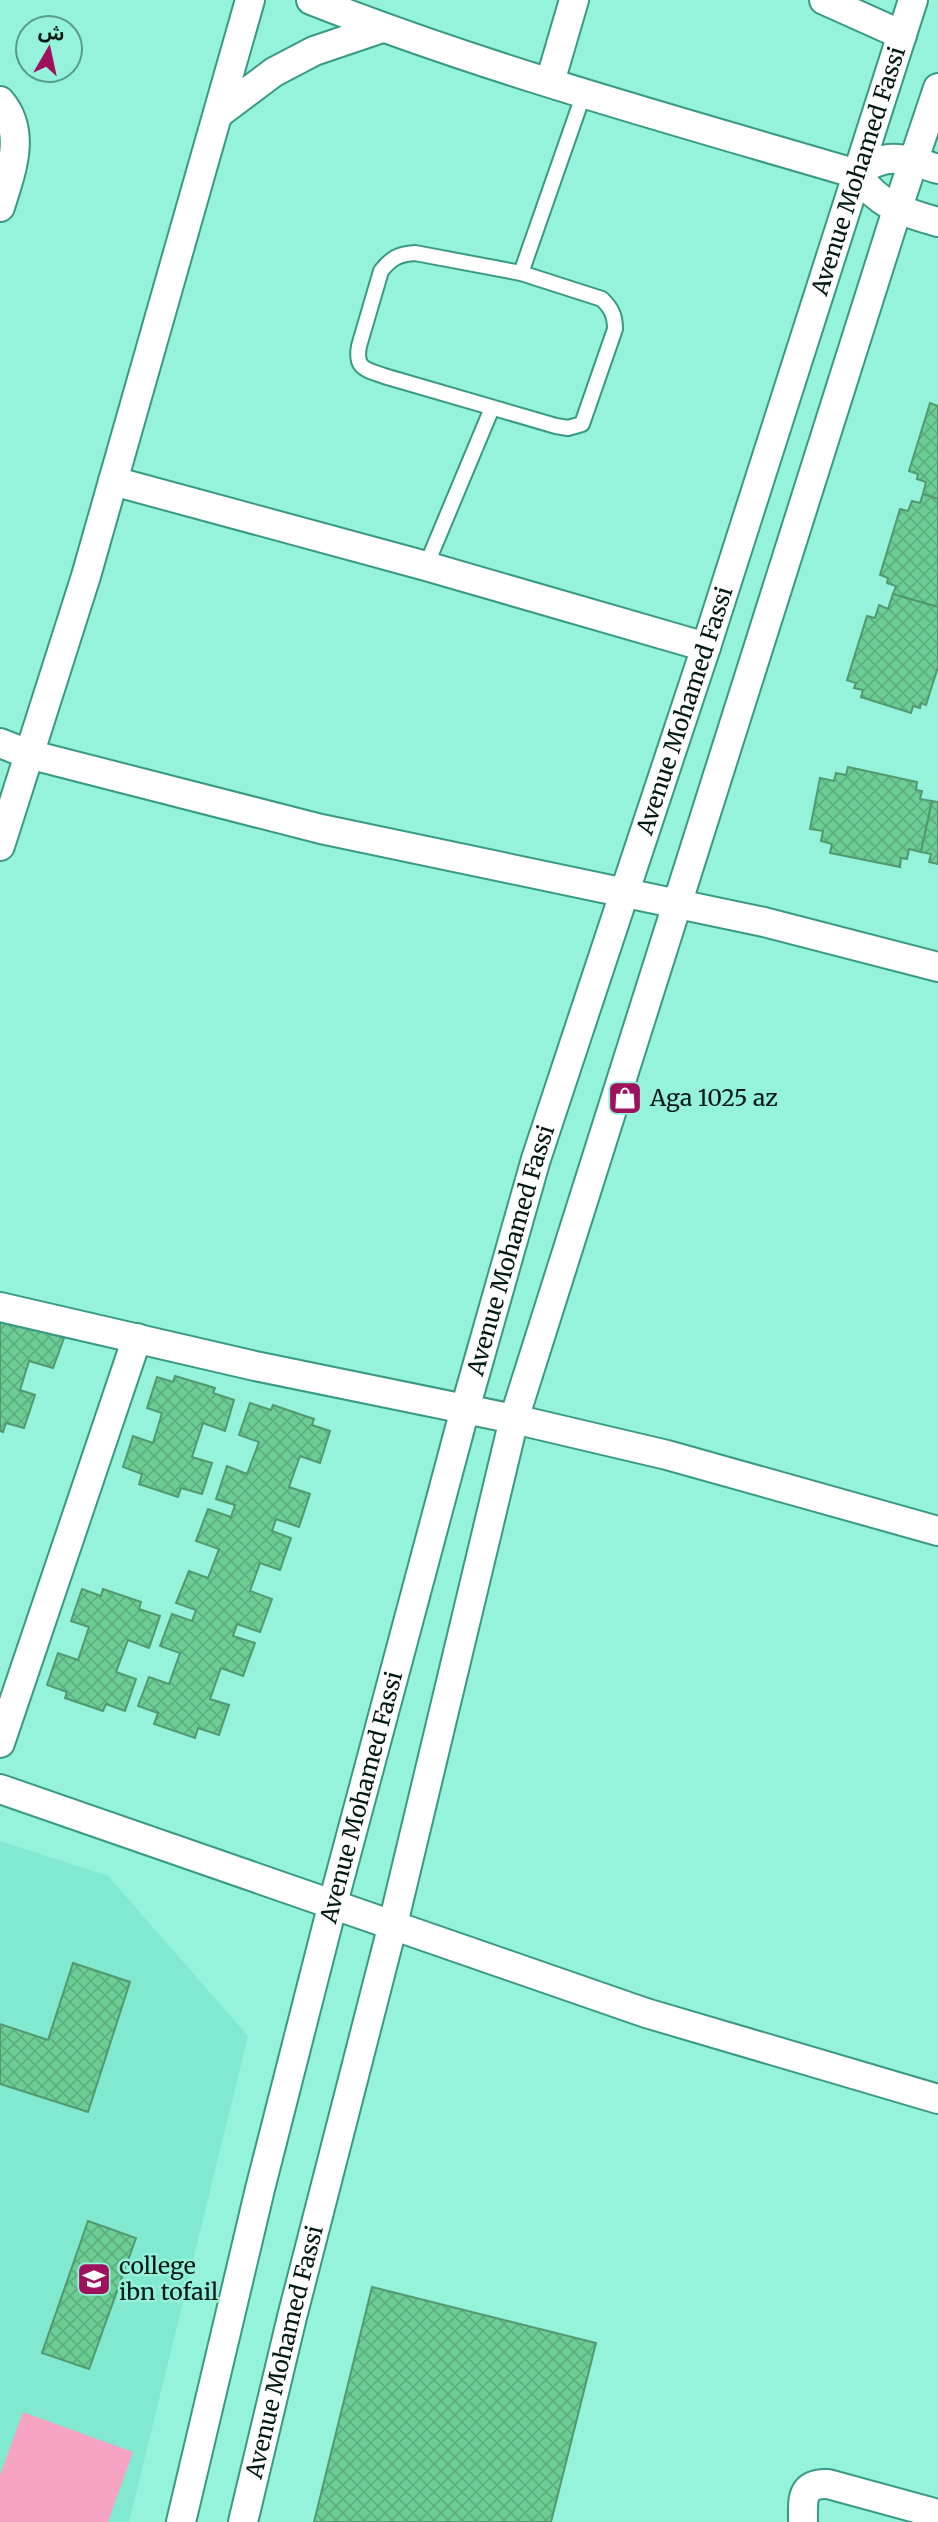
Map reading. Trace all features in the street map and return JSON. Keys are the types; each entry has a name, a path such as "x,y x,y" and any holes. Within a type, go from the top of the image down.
{"street":[{"path":"0,846 86,576 250,0"},
{"path":"311,0 382,28 584,93 857,174 875,195 897,210 938,222"},
{"path":"358,0 382,28"},
{"path":"550,82 574,0"},
{"path":"824,0 902,35"},
{"name":"Avenue Mohamed Fassi","path":"181,2522 260,2189 333,1903 465,1409 536,1159 706,647 913,0"},
{"path":"218,114 274,72 304,56 382,28"},
{"name":"Avenue Mohamed Fassi","path":"243,2522 292,2317 393,1924 514,1419 897,210 926,165 938,88"},
{"path":"0,102 10,113 15,146 0,207"},
{"path":"857,174 877,161 902,158 926,165"},
{"path":"113,481 426,566 706,647"},
{"path":"0,743 28,754 321,830 764,922 938,967"},
{"path":"0,1307 255,1366 514,1419 667,1455 938,1531"},
{"path":"0,1743 137,1338"},
{"path":"0,1789 646,2013 938,2099"},
{"path":"803,2522 803,2498 809,2487 817,2483 938,2514"}],"lane":[{"path":"521,272 584,93"},
{"path":"415,253 521,272 602,299 610,307 615,319 615,329 582,424 568,428 492,408 366,369 359,364 359,346 381,271 399,254 415,253"},
{"path":"426,566 492,408"}],"shaded area":[{"name":"college ibn tofail","path":"0,1841 108,1876 248,2036 129,2522 0,2522"},
{"path":"23,2412 133,2452 108,2522 0,2522 0,2475"}],"building":[{"path":"930,403 938,406 938,499 923,494 926,482 917,479 918,474 909,471"},
{"path":"923,494 938,499 938,607 893,594 896,586 887,583 888,578 880,575 900,509 908,511 912,501 920,503"},
{"path":"893,594 938,607 938,667 926,705 921,703 920,708 913,706 911,713 861,697 863,690 854,688 856,683 847,680 867,616 875,618 879,605 888,609"},
{"path":"848,767 917,782 916,790 922,791 920,799 932,801 921,852 909,849 907,859 901,858 900,867 830,853 832,844 821,841 823,831 810,829 820,778 834,781 836,773 846,775"},
{"path":"932,801 938,802 938,864 929,862 931,854 921,852"},
{"path":"0,1317 64,1338 53,1368 29,1361 20,1390 35,1395 24,1428 6,1423 3,1432 0,1431"},
{"path":"175,1376 215,1388 213,1393 234,1400 225,1431 203,1423 192,1457 212,1463 202,1494 181,1488 178,1497 139,1484 142,1474 123,1467 133,1436 153,1443 162,1413 147,1408 157,1377 173,1382"},
{"path":"250,1403 271,1410 273,1405 314,1419 312,1425 330,1431 320,1463 300,1456 289,1487 310,1494 299,1527 276,1519 272,1531 291,1538 280,1570 260,1563 250,1591 272,1599 260,1632 237,1624 233,1636 255,1643 243,1676 221,1668 210,1699 229,1705 219,1735 198,1728 195,1738 154,1724 158,1713 138,1706 149,1677 169,1684 180,1653 160,1646 172,1614 192,1621 196,1610 176,1603 189,1571 208,1578 219,1549 196,1541 208,1509 231,1517 235,1505 216,1499 227,1466 247,1474 259,1442 239,1435"},
{"path":"82,1589 101,1596 103,1589 141,1602 139,1609 160,1616 149,1648 128,1640 116,1672 136,1679 125,1711 106,1704 103,1711 65,1698 67,1692 47,1685 58,1653 78,1660 89,1627 71,1621"},
{"path":"73,1963 130,1982 88,2112 0,2084 0,2024 48,2040"},
{"path":"88,2221 136,2238 89,2369 42,2353"},
{"path":"372,2287 596,2343 551,2522 314,2522"}],"place":[{"name":"Aga 1025 az","path":"625,1098"},
{"name":"college ibn tofail","path":"94,2279"}]}
